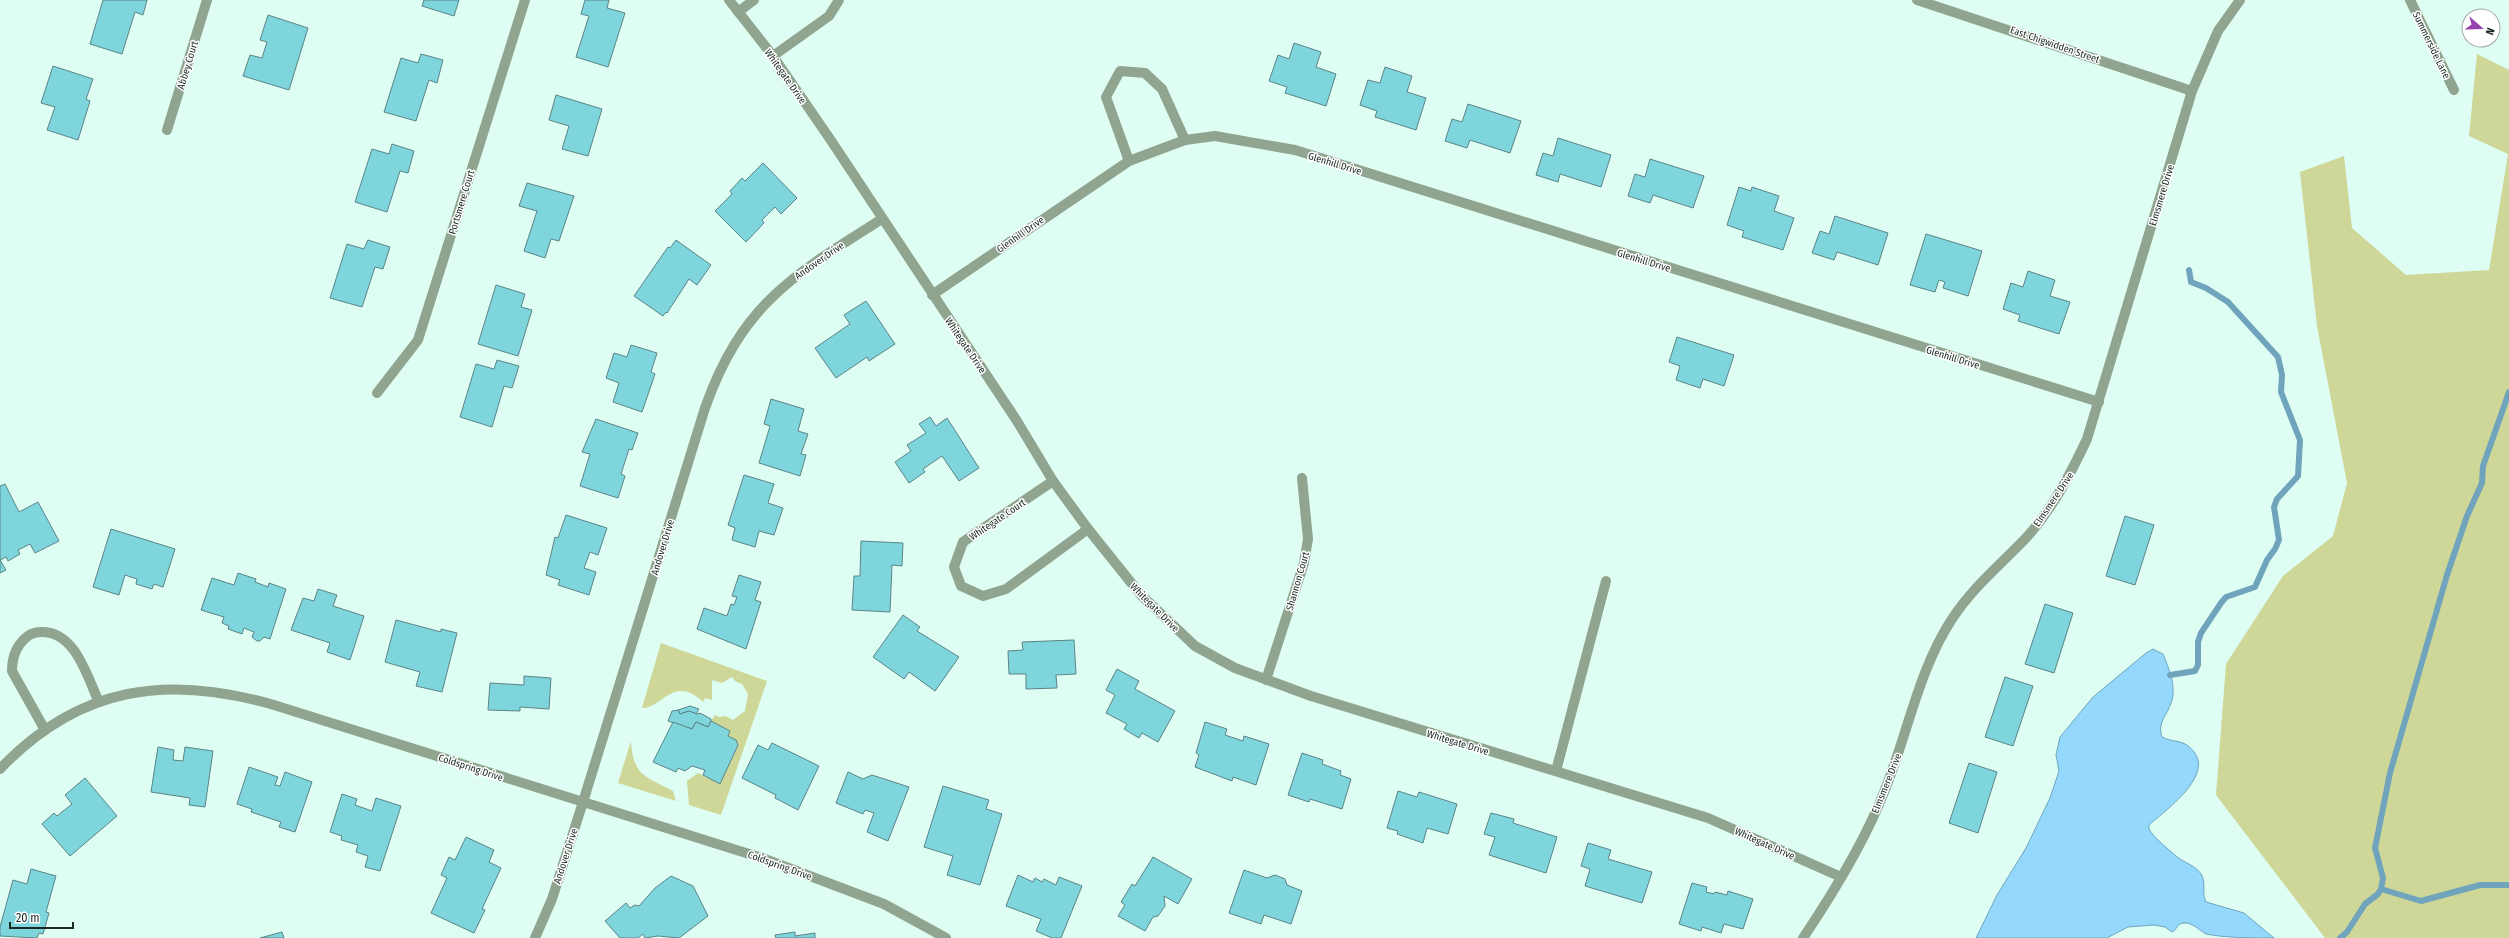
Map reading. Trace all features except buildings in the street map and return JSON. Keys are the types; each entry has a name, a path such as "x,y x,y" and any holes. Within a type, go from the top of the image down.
{"street":[{"name":"Abbey Court","path":"167,130 207,0"},
{"name":"Portsmere Court","path":"377,393 418,340 525,0"},
{"name":"Whitegate Drive","path":"729,0 773,56 1017,420 1053,481 1088,529 1141,595 1195,646 1235,668 1266,680 1438,736 1708,818 1841,877"},
{"path":"738,12 754,0"},
{"path":"773,56 829,16 839,0"},
{"name":"East Chigwidden Street","path":"1917,0 2192,90"},
{"name":"Elmsmere Drive","path":"1803,938 1841,877 1886,789 1924,676 1938,644 1952,618 1976,587 2026,538 2045,515 2069,478 2087,439 2099,402 2192,90 2218,32 2240,0"},
{"name":"Summerside Lane","path":"2410,0 2454,90"},
{"path":"1129,161 1106,97 1120,71 1144,73 1162,89 1185,140"},
{"name":"Glenhill Drive","path":"932,295 1129,161 1185,140 1215,136 1295,150 2099,402"},
{"name":"Andover Drive","path":"535,938 552,899 706,408 727,354 743,330 770,297 815,261 882,219"},
{"name":"Shannon Court","path":"1266,680 1305,557 1308,539 1302,478"},
{"name":"Whitegate Court","path":"1053,481 963,542 954,567 962,586 983,596 1006,588 1088,529"},
{"path":"1556,771 1606,581"},
{"path":"45,730 12,671 12,660 16,649 31,634 47,632 65,638 73,650 99,702"},
{"name":"Coldspring Drive","path":"0,769 25,744 73,711 131,693 159,689 191,688 221,691 274,705 762,858 884,904 942,937"}],"green space":[{"path":"2477,54 2509,70 2509,938 2325,938 2216,795 2226,664 2283,576 2333,536 2347,483 2317,326 2300,172 2344,156 2352,228 2406,275 2489,270 2508,154 2469,136"},
{"path":"661,643 767,681 721,815 689,805 687,781 698,773 720,783 738,745 736,740 728,736 730,731 711,721 715,715 719,717 726,716 733,720 745,711 748,694 742,684 735,681 732,677 722,683 712,680 712,700 705,698 703,702 693,694 684,691 676,692 656,704 642,708"},
{"path":"631,741 634,761 642,774 673,791 676,801 618,783"}],"water":[{"path":"2153,649 2163,654 2173,684 2173,697 2161,727 2162,737 2188,746 2197,756 2198,767 2195,778 2188,789 2178,800 2149,825 2149,829 2165,847 2199,871 2204,881 2204,895 2206,902 2244,913 2274,938 2240,938 2206,934 2193,925 2182,923 2172,932 2165,927 2154,925 2128,927 2107,938 1976,938 1997,895 2026,848 2050,798 2059,771 2056,755 2060,737 2093,697 2146,653"}],"waterway":[{"path":"2170,675 2195,671 2198,665 2198,642 2201,633 2221,603 2226,597 2255,587 2267,560 2275,549 2279,540 2274,507 2277,499 2298,476 2300,440 2281,392 2282,375 2278,357 2228,302 2206,288 2191,282 2189,270"},
{"path":"2340,938 2347,932 2365,904 2378,894 2381,889 2383,878 2375,848 2390,773 2447,575 2467,516 2482,483 2483,466 2509,392"},
{"path":"2381,889 2421,901 2480,885 2509,885"}]}
